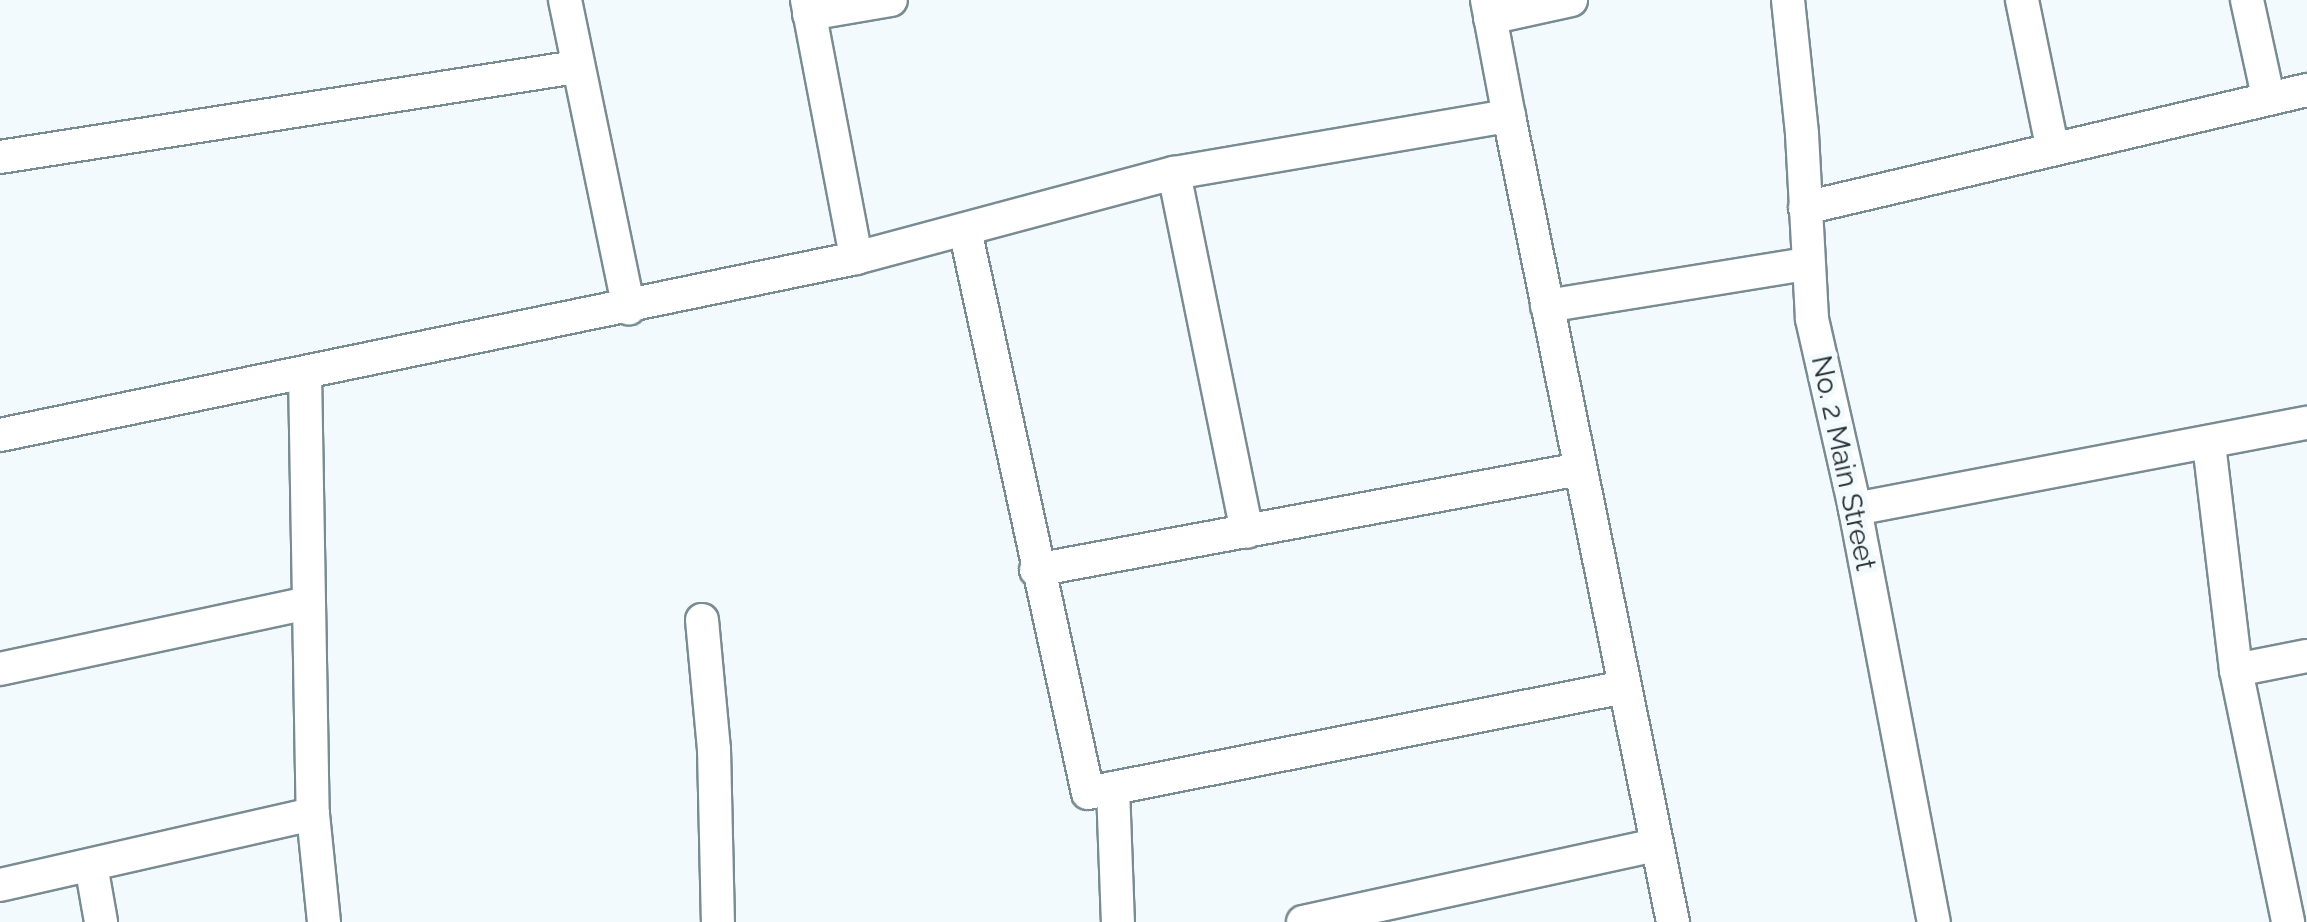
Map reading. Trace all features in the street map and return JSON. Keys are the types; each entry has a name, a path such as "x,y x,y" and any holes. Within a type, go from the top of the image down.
{"street":[{"path":"565,0 629,308"},
{"path":"856,258 808,7 891,0"},
{"path":"1571,0 1489,9 1673,922"},
{"name":"No. 2 Main Street","path":"1788,0 1812,319 1855,508 1934,922"},
{"path":"2022,0 2052,146"},
{"path":"2246,0 2268,96"},
{"path":"0,157 576,67"},
{"path":"1805,208 2052,146 2307,90"},
{"path":"0,435 856,258 1174,173 1509,116"},
{"path":"1174,173 1247,532"},
{"path":"965,230 1036,570 1088,793 1625,686"},
{"path":"1547,306 1806,264"},
{"path":"305,373 313,814 324,922"},
{"path":"1855,508 2209,444 2307,422"},
{"path":"2209,444 2236,670 2288,922"},
{"path":"1036,570 1580,469"},
{"path":"0,669 307,604"},
{"path":"702,620 714,750 718,922"},
{"path":"2236,670 2307,656"},
{"path":"1113,788 1118,922"},
{"path":"0,885 313,814"},
{"path":"1303,922 1657,845"},
{"path":"91,865 101,922"}]}
